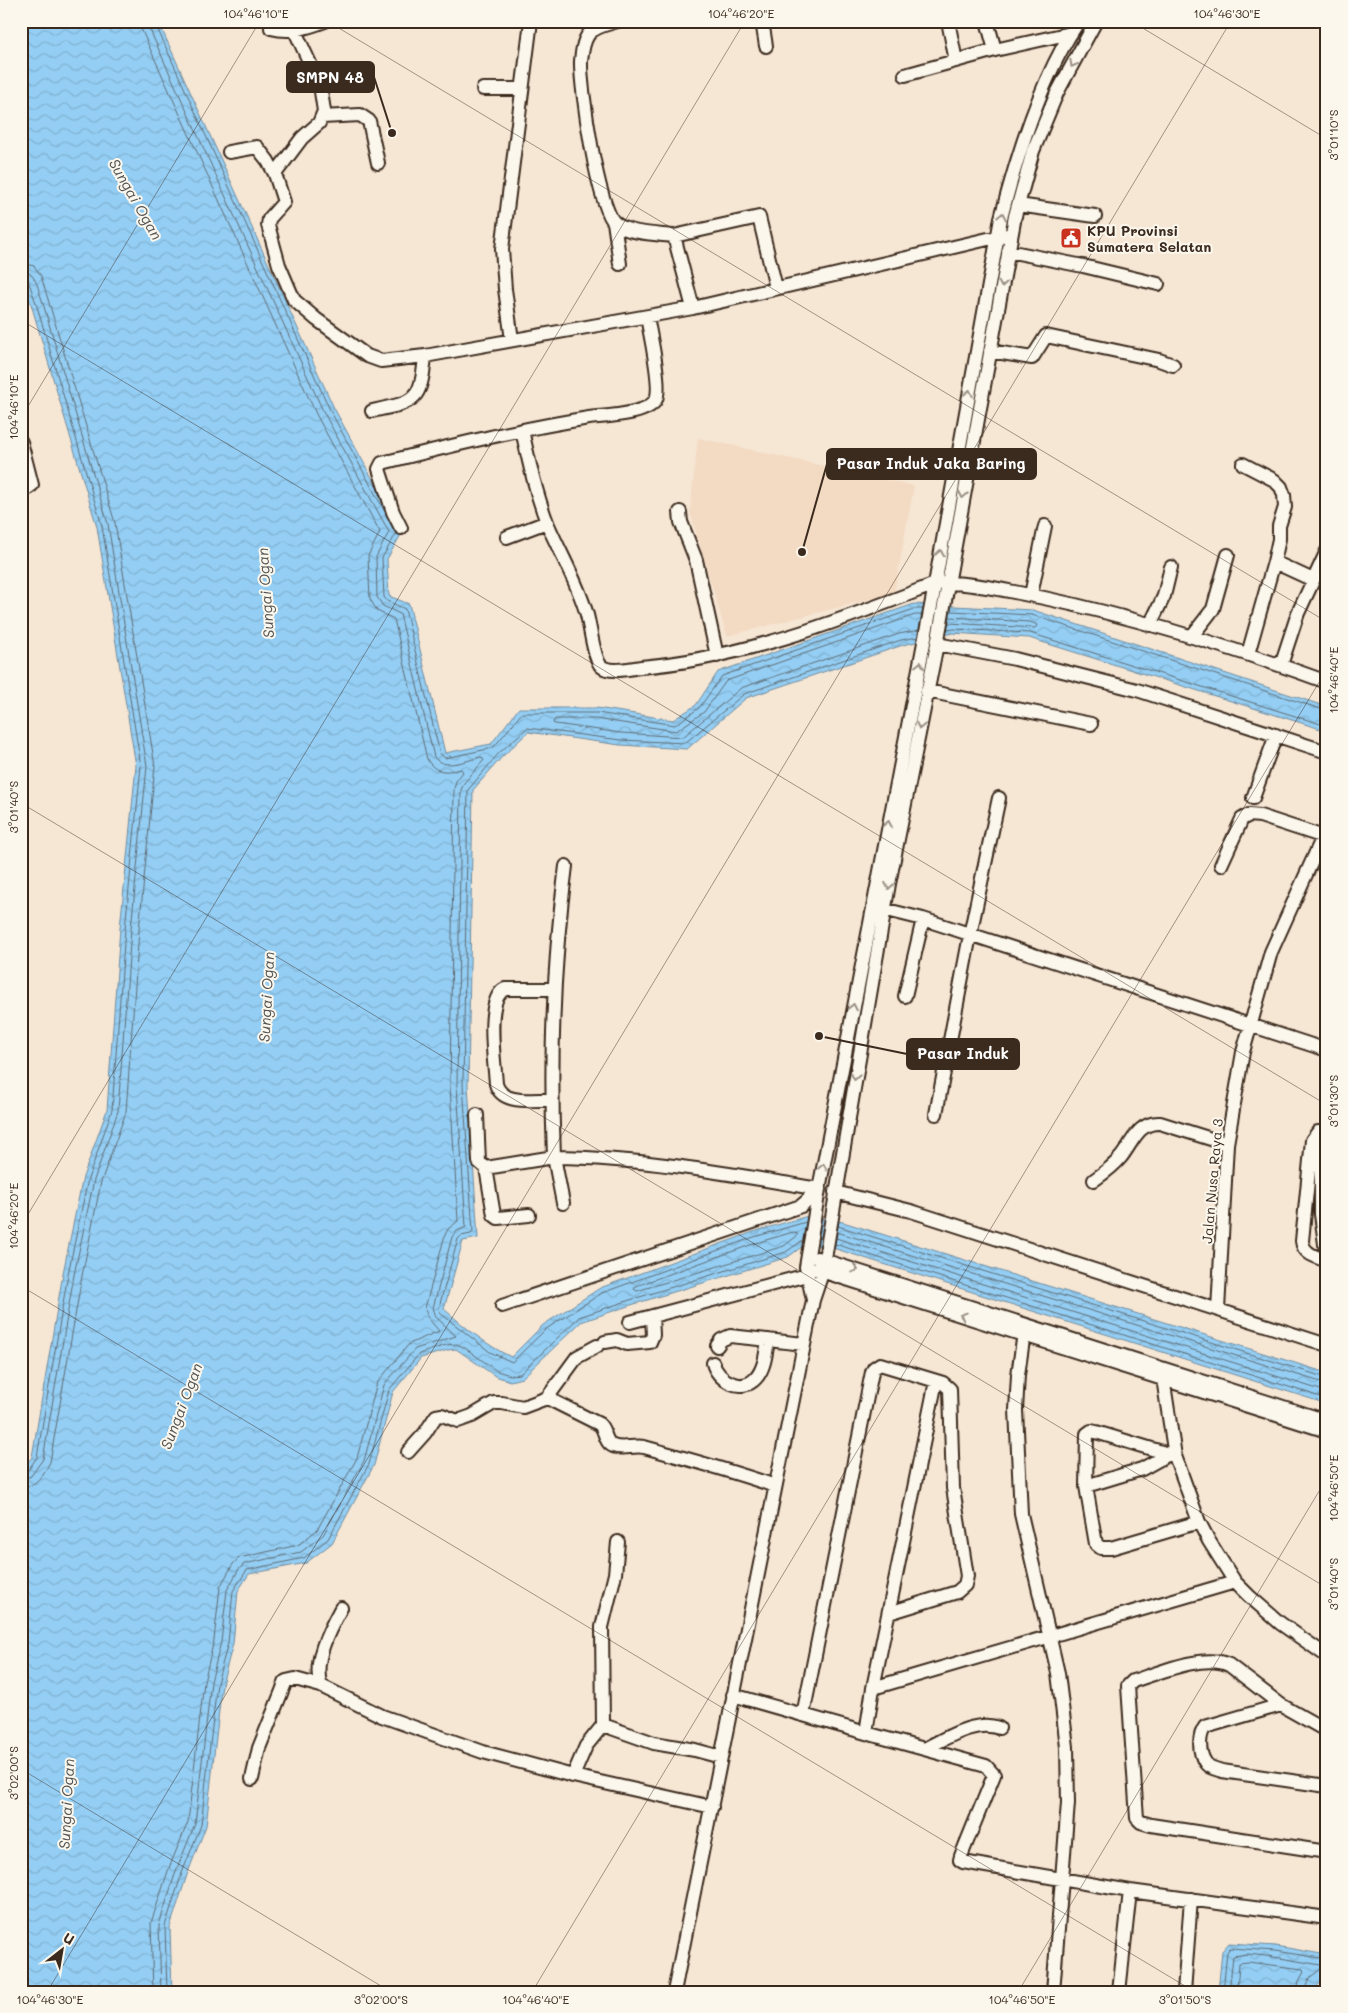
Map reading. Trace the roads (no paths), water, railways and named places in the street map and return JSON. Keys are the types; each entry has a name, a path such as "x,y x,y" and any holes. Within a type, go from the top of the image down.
{"street":[{"path":"273,21 271,28 295,31 325,21"},
{"path":"512,340 502,249 531,21"},
{"path":"618,21 597,28 588,35 583,46 581,61 583,91 593,156 610,216 614,222 622,227 639,232 674,236 759,217 776,288"},
{"path":"762,21 766,46"},
{"path":"948,21 956,61"},
{"path":"987,21 995,50"},
{"path":"674,1992 804,1344 833,1217 835,1192 885,909 927,691 938,602 1001,218 1015,163 1045,87 1070,33 1079,21"},
{"path":"941,584 990,351 1018,205 1033,151 1057,93 1096,21"},
{"path":"275,174 290,152 322,118 325,105 320,86 295,31"},
{"path":"905,74 995,50 1070,33"},
{"path":"483,89 522,89"},
{"path":"322,118 360,115 366,118 369,122 378,163"},
{"path":"229,152 256,146 268,161 275,174 284,202 269,219 268,226 279,265 294,300 366,356 380,360 426,356 648,317 1011,234"},
{"path":"1018,205 1095,216"},
{"path":"614,222 620,264"},
{"path":"674,236 693,308"},
{"path":"1008,251 1158,284"},
{"path":"401,528 379,469 382,463 540,426 634,412 650,407 656,399 658,386 648,317"},
{"path":"990,351 1032,358 1046,336 1159,360 1173,365"},
{"path":"372,410 406,404 412,400 421,385 426,356"},
{"path":"522,430 547,522 577,587 601,666 618,669 655,666 717,656 826,626 941,584 1031,595 1081,606 1192,636 1327,682"},
{"path":"21,442 32,485 21,493"},
{"path":"1243,464 1274,480 1281,487 1285,507 1279,526 1279,539 1274,562 1248,654"},
{"path":"680,512 696,560 717,656"},
{"path":"507,537 547,522"},
{"path":"1031,595 1045,526"},
{"path":"1281,665 1298,613 1327,551"},
{"path":"1192,636 1213,609 1228,555"},
{"path":"1274,562 1313,580"},
{"path":"1150,625 1164,596 1171,567"},
{"path":"933,642 1015,658 1137,690 1327,752"},
{"path":"814,1300 807,1261 815,1215 816,1188 872,906 933,642"},
{"path":"927,691 1091,724"},
{"path":"1253,798 1276,735"},
{"path":"936,1114 970,935 999,798"},
{"path":"1221,865 1242,819 1250,815 1324,832"},
{"name":"Jalan Nusa Raya 3","path":"1218,1310 1227,1144 1243,1052 1271,952 1324,832"},
{"path":"563,1203 554,1157 552,1100 554,989 566,866"},
{"path":"872,906 923,919 1327,1050"},
{"path":"905,996 923,919"},
{"path":"552,1100 515,1099 506,1097 500,1092 496,1084 493,1010 497,996 505,989 554,989"},
{"path":"477,1114 479,1162 486,1168 494,1215 498,1218 529,1215"},
{"path":"1094,1180 1114,1165 1141,1128 1153,1123 1160,1123 1227,1144"},
{"path":"1324,1133 1322,1214 1327,1260 1304,1249 1302,1241 1312,1140 1314,1134 1324,1133"},
{"path":"486,1168 554,1157 599,1158 652,1162 744,1175 816,1188"},
{"path":"502,1306 801,1206 809,1199 816,1188"},
{"path":"835,1192 912,1211 1327,1345"},
{"path":"630,1322 807,1261 824,1260 1024,1330 1327,1422"},
{"path":"408,1452 425,1433 436,1416 442,1414 458,1421 494,1404 502,1403 523,1407 547,1398 577,1356 601,1344 617,1340 626,1344 650,1342 653,1335 652,1316"},
{"path":"1024,1330 1016,1410 1021,1514 1058,1673 1067,1747 1068,1803 1053,1992"},
{"path":"717,1346 721,1340 730,1336 804,1344"},
{"path":"712,1363 717,1374 733,1384 750,1383 755,1380 761,1369 768,1340"},
{"path":"803,1716 872,1372 876,1366 883,1364 948,1386 951,1393 953,1488 967,1580 965,1585 957,1592 890,1613"},
{"path":"1164,1374 1327,1431"},
{"path":"1164,1374 1172,1455 1199,1522 1209,1540 1235,1582 1280,1624 1327,1656"},
{"path":"866,1733 873,1688 890,1613 936,1381"},
{"path":"547,1398 599,1424 608,1442 614,1447 643,1447 707,1463 775,1486"},
{"path":"1172,1455 1091,1431 1085,1438 1086,1486 1095,1541 1101,1548 1111,1548 1199,1522"},
{"path":"1086,1486 1142,1469 1172,1455"},
{"path":"573,1776 589,1740 603,1725 602,1627 615,1574 618,1542"},
{"path":"873,1688 1235,1582"},
{"path":"320,1686 318,1674 321,1657 326,1640 341,1608"},
{"path":"1327,1731 1281,1705 1229,1665 1220,1661 1192,1663 1133,1681 1128,1686 1137,1818 1141,1822 1150,1826 1327,1852"},
{"path":"252,1779 259,1748 286,1681 295,1678 320,1686 391,1720 483,1752 573,1776 712,1806"},
{"path":"733,1695 986,1766 994,1775 960,1860 963,1862 1130,1891 1327,1918"},
{"path":"1281,1705 1205,1727 1200,1737 1205,1762 1211,1767 1222,1771 1327,1786"},
{"path":"924,1749 986,1724 999,1728"},
{"path":"603,1725 654,1743 695,1750 721,1757"},
{"path":"1119,1992 1130,1891"},
{"path":"1184,1992 1191,1899"}],"water":[{"name":"Sungai Ogan","path":"21,21 158,21 334,408 402,533 387,559 389,596 409,604 445,753 491,744 519,708 597,708 673,720 696,705 718,672 914,604 1033,610 1327,707 1327,731 1029,638 953,633 903,645 746,698 687,749 620,745 528,732 502,757 473,790 468,1085 478,1238 463,1241 444,1309 468,1329 511,1357 543,1325 600,1288 753,1232 808,1216 843,1222 1327,1373 1327,1404 836,1249 809,1244 788,1257 581,1322 522,1378 510,1381 495,1376 456,1349 421,1358 393,1392 374,1465 332,1543 306,1563 249,1574 238,1591 233,1644 222,1684 206,1826 170,1927 172,1992 21,1992 21,1471 32,1457 63,1273 83,1177 107,1110 120,928 136,766 97,527 21,275"},
{"path":"1229,1943 1276,1946 1327,1955 1324,1981 1318,1985 1315,1992 1218,1992 1222,1951"}],"place":[{"name":"SMPN 48","path":"392,133"},
{"name":"KPU Provinsi Sumatera Selatan","path":"1071,238"},
{"name":"Pasar Induk Jaka Baring","path":"802,552"},
{"name":"Pasar Induk","path":"819,1036"}]}
